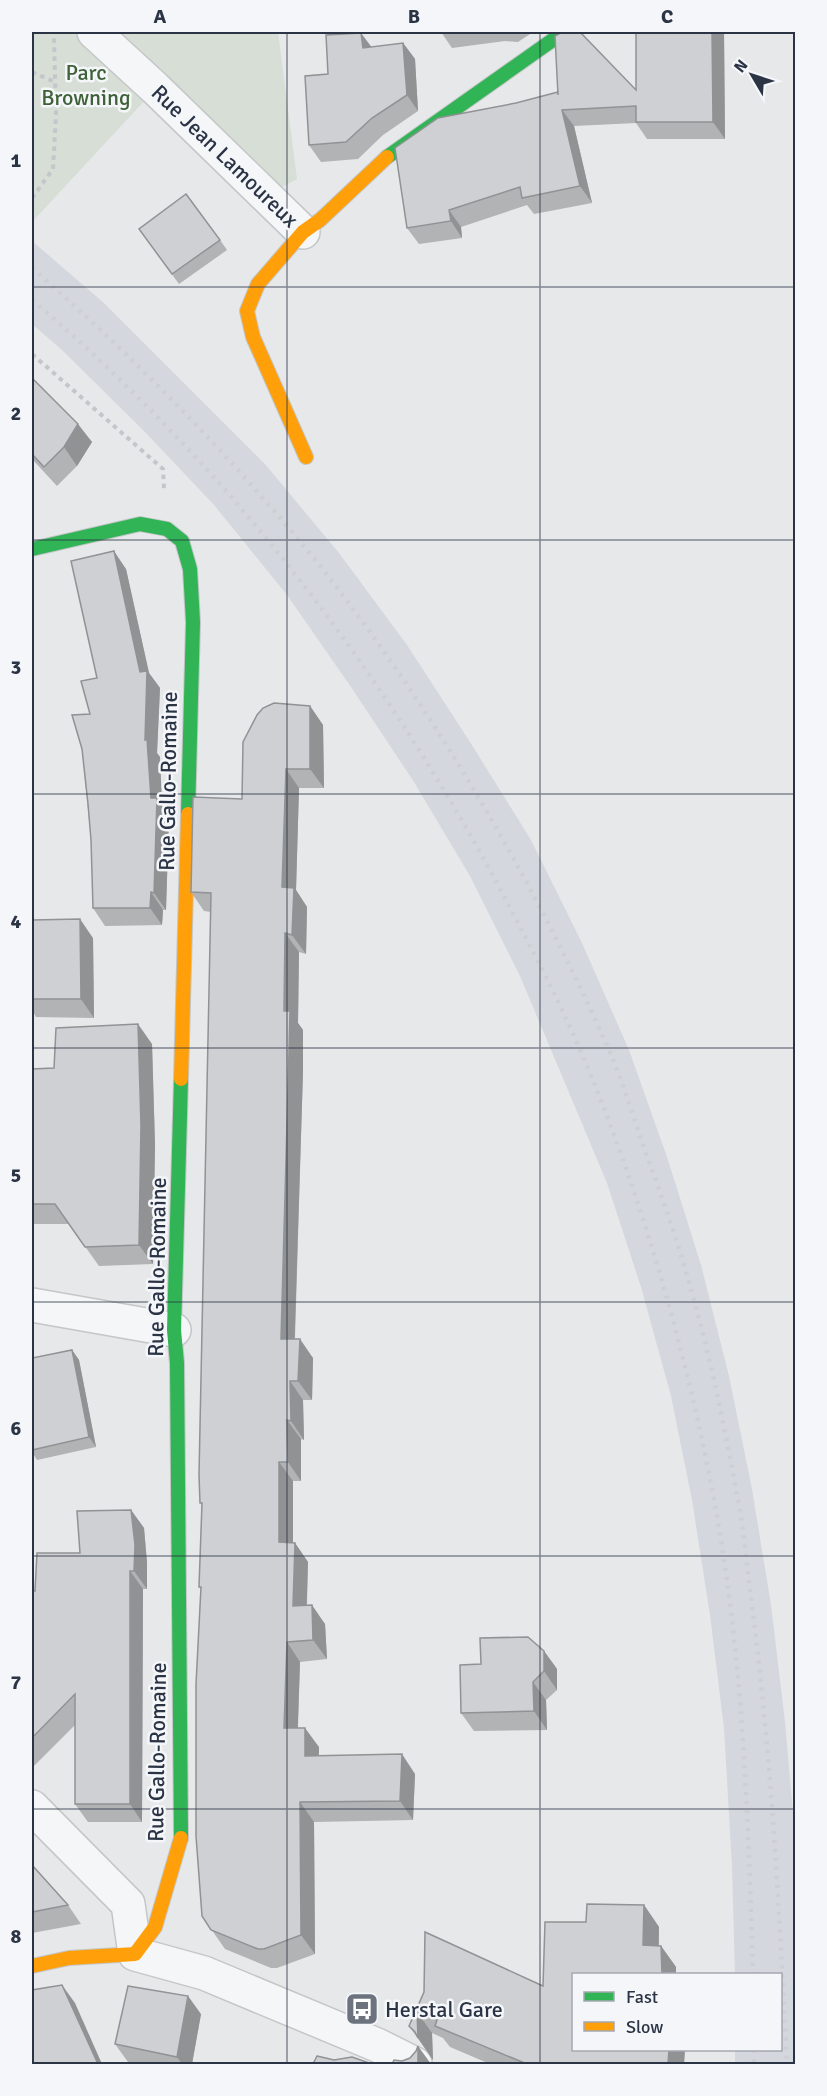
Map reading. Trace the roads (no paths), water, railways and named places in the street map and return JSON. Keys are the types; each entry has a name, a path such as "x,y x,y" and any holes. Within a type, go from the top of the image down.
{"street":[{"name":"Rue Jean Lamoureux","path":"94,32 303,232"},
{"name":"Rue Jean Lamoureux","path":"306,457 253,337 247,311 258,284 303,232 320,220 394,150 564,32"},
{"name":"Rue Gallo-Romaine","path":"32,549 140,524 166,529 182,540 190,569 193,622 174,1330 177,1363 182,1836 155,1928 135,1954"},
{"path":"32,1305 174,1330"},
{"path":"32,1808 128,1904 135,1954"},
{"path":"32,1966 69,1958 135,1954 204,1973 377,2045 415,2064"}],"railway":[{"path":"32,268 109,338 218,448 287,526 363,622 443,739 480,800 549,924 610,1052 681,1256 694,1299 726,1435 744,1540 764,1708 782,1973"},
{"path":"32,300 106,366 176,436 243,510 364,668 419,751 471,836 537,958 580,1049 645,1224 690,1385 713,1494 738,1673 746,1793 753,1973"},
{"path":"782,1975 787,2064"},
{"path":"754,2051 754,2064"}],"place":[{"name":"Herstal Gare","path":"362,2009"}],"park label":[{"name":"Parc Browning","path":"86,84"}]}
